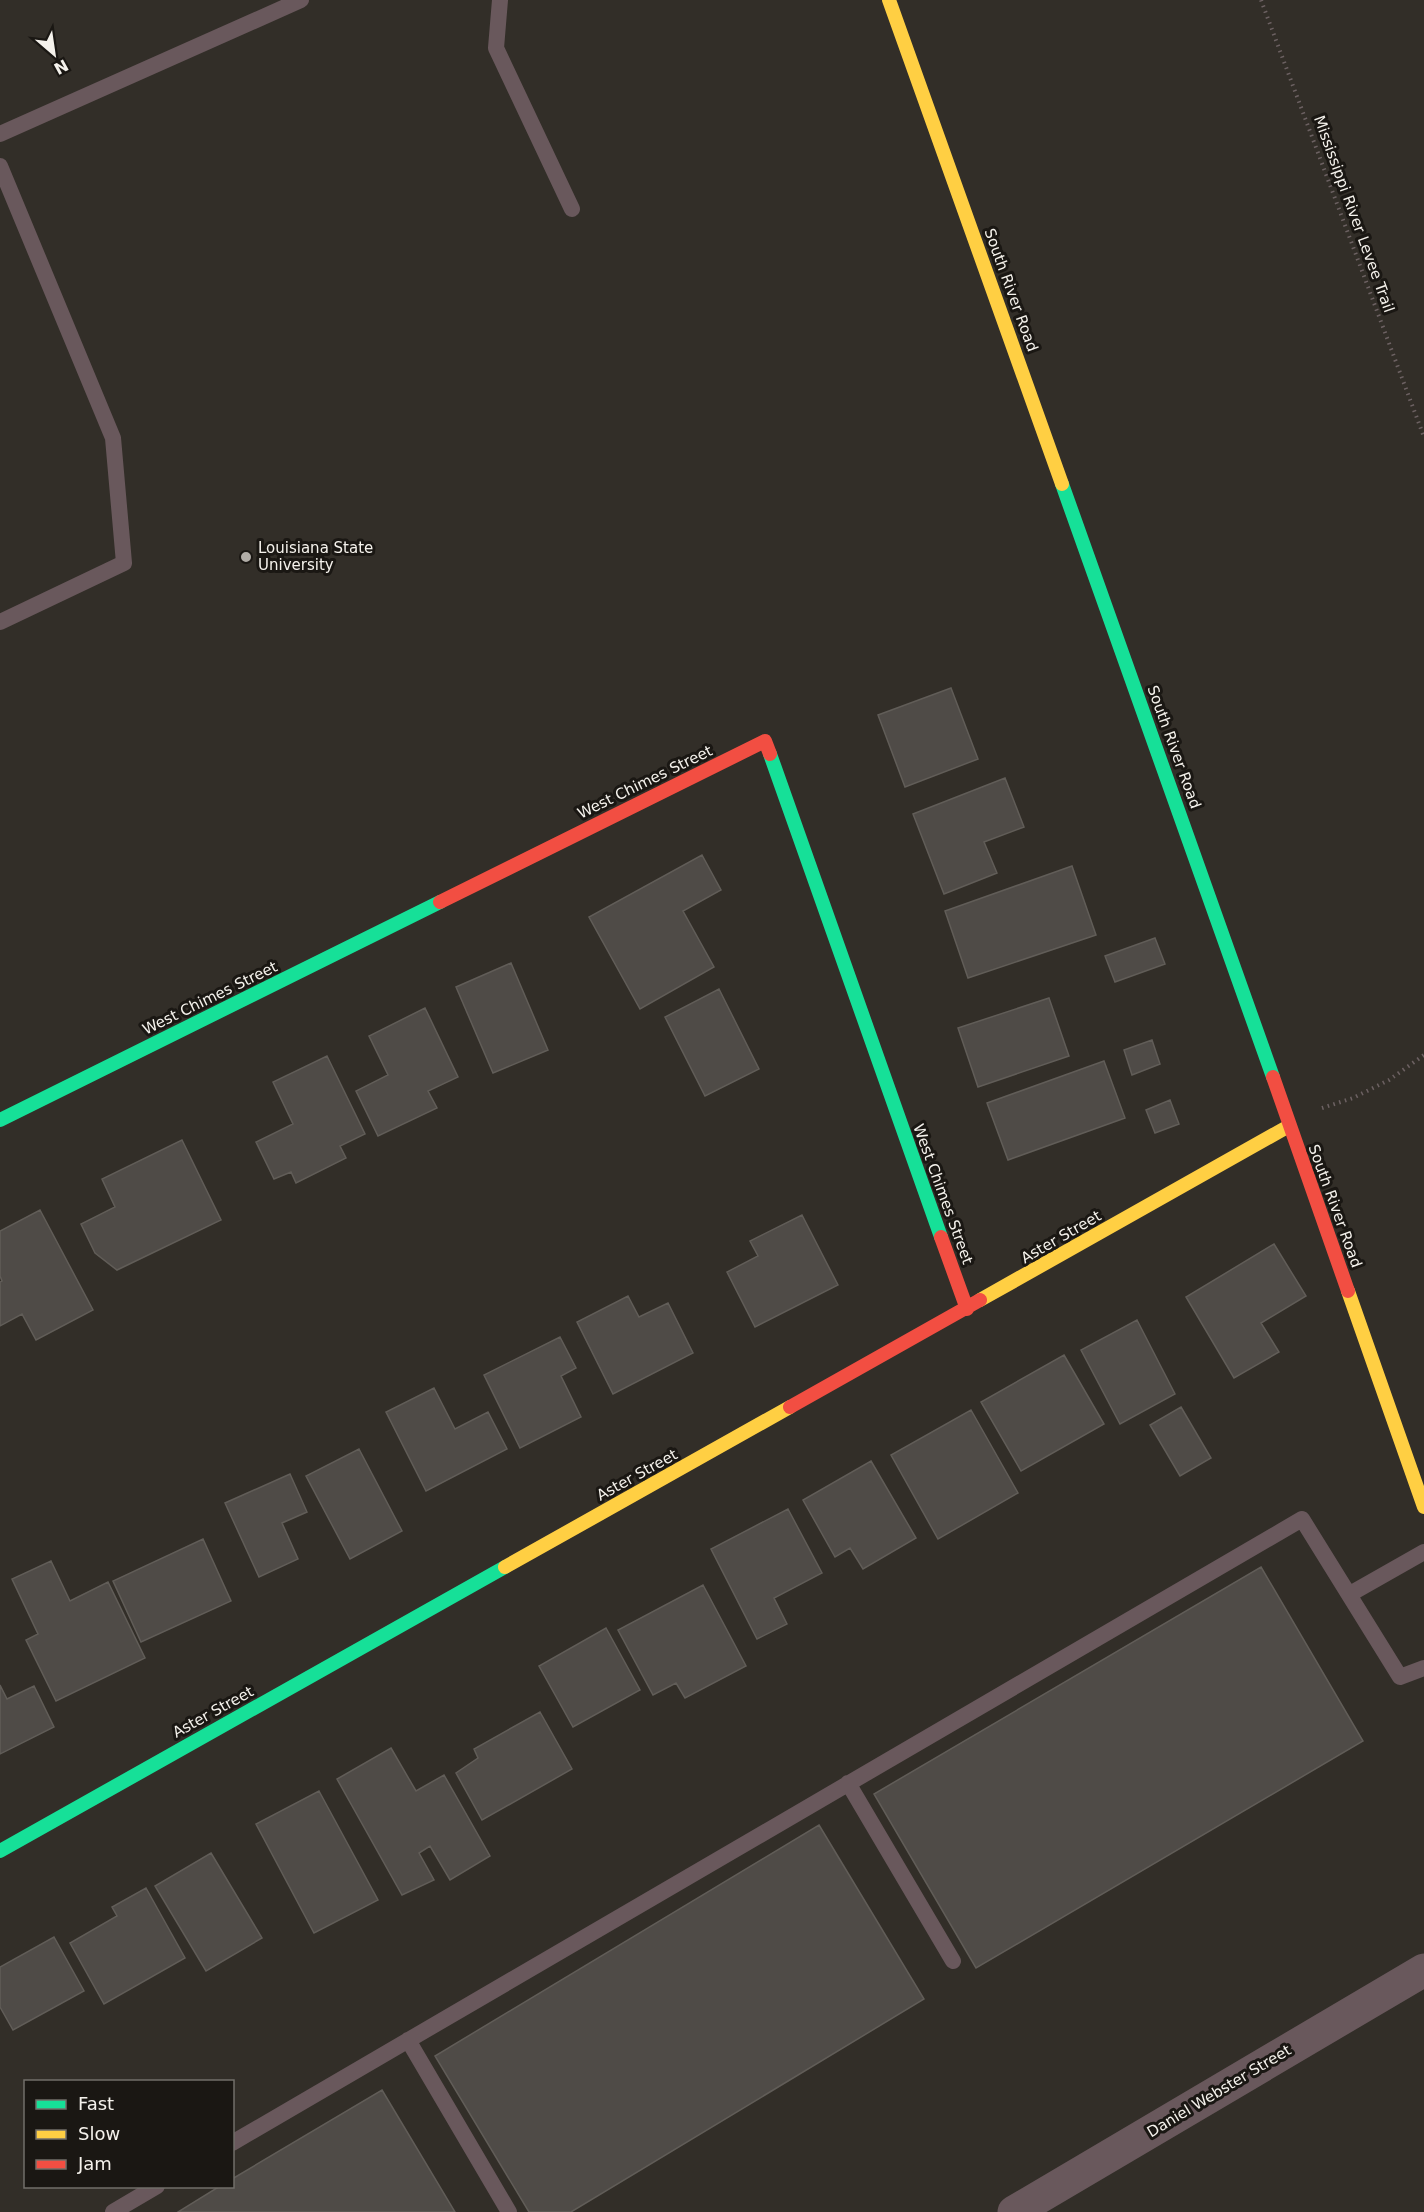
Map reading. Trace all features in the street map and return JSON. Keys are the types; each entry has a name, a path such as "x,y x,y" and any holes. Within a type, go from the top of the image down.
{"street":[{"name":"South River Road","path":"889,0 1424,1507"},
{"name":"West Chimes Street","path":"0,1120 765,741 967,1309"},
{"name":"Aster Street","path":"0,1851 1289,1126"},
{"name":"Daniel Webster Street","path":"1014,2212 1424,1970"}],"lane":[{"path":"0,134 301,0"},
{"path":"500,0 496,48 572,209"},
{"path":"0,166 113,438 124,563 0,622"},
{"path":"234,2142 1302,1519 1400,1677 1424,1668"},
{"path":"1350,1594 1424,1552"},
{"path":"848,1783 953,1961"},
{"path":"408,2040 509,2212"},
{"path":"113,2212 155,2188"}],"path":[{"name":"Mississippi River Levee Trail","path":"1261,0 1424,437"},
{"path":"1289,1126 1320,1109 1353,1098 1389,1080 1424,1055"}],"building":[{"path":"951,688 978,759 905,787 878,715"},
{"path":"1005,778 1024,827 984,842 997,873 944,894 913,814"},
{"path":"702,855 721,890 683,911 714,967 640,1009 589,917"},
{"path":"1072,866 1096,935 968,978 945,911"},
{"path":"1155,938 1165,964 1115,982 1105,956"},
{"path":"511,963 548,1050 493,1073 456,987"},
{"path":"719,989 759,1069 705,1096 665,1017"},
{"path":"1049,998 1069,1056 978,1087 958,1028"},
{"path":"425,1008 458,1077 428,1091 437,1108 378,1136 356,1091 388,1075 369,1036"},
{"path":"1152,1040 1160,1064 1132,1075 1124,1050"},
{"path":"327,1056 365,1134 340,1146 346,1158 296,1183 291,1172 274,1179 256,1142 293,1124 273,1082"},
{"path":"1104,1061 1125,1118 1008,1160 987,1103"},
{"path":"1170,1100 1179,1124 1155,1133 1146,1110"},
{"path":"182,1140 221,1220 117,1270 95,1253 81,1224 115,1207 102,1179"},
{"path":"40,1210 93,1310 36,1340 22,1314 0,1326 0,1282 2,1281 0,1231"},
{"path":"802,1215 838,1285 755,1327 727,1272 758,1256 750,1241"},
{"path":"1274,1244 1306,1296 1261,1323 1279,1352 1234,1378 1186,1297"},
{"path":"628,1296 639,1317 668,1303 693,1353 613,1394 577,1322"},
{"path":"1137,1320 1175,1394 1120,1424 1081,1350"},
{"path":"560,1337 576,1368 561,1376 581,1417 520,1448 484,1375"},
{"path":"1064,1355 1104,1424 1021,1471 981,1402"},
{"path":"434,1388 455,1429 488,1412 507,1449 426,1491 386,1412"},
{"path":"1181,1407 1211,1458 1180,1476 1150,1425"},
{"path":"971,1410 1018,1493 938,1539 891,1455"},
{"path":"359,1449 402,1531 350,1559 306,1476"},
{"path":"871,1461 916,1538 863,1569 850,1548 835,1557 803,1500"},
{"path":"290,1474 307,1512 282,1523 298,1559 259,1577 225,1503"},
{"path":"788,1509 822,1573 774,1598 787,1624 757,1639 711,1549"},
{"path":"203,1539 231,1601 141,1642 113,1581"},
{"path":"51,1561 70,1601 108,1582 145,1658 56,1701 26,1640 38,1634 12,1579"},
{"path":"1261,1567 1363,1741 976,1968 874,1794"},
{"path":"703,1585 746,1666 685,1698 676,1683 653,1695 618,1630"},
{"path":"606,1628 640,1690 573,1727 539,1666"},
{"path":"0,1685 7,1699 34,1686 54,1727 0,1754"},
{"path":"540,1712 572,1769 482,1820 456,1773 478,1758 474,1749"},
{"path":"391,1748 416,1791 444,1775 490,1856 450,1880 430,1846 419,1853 434,1880 402,1895 337,1779"},
{"path":"319,1791 378,1900 314,1933 256,1824"},
{"path":"819,1825 924,1999 571,2212 529,2212 435,2056"},
{"path":"211,1853 262,1938 206,1971 155,1886"},
{"path":"146,1888 185,1958 104,2004 70,1943 117,1916 112,1907"},
{"path":"54,1937 84,1991 13,2030 0,2007 0,1967"},
{"path":"382,2090 455,2212 178,2212 217,2188 234,2188 234,2178"}],"traffic: fast":[{"path":"1062,484 1273,1077"},
{"path":"770,754 941,1237"},
{"path":"0,1120 440,902"},
{"path":"0,1851 505,1567"}],"traffic: slow":[{"path":"889,0 1062,484"},
{"path":"980,1300 1289,1126"},
{"path":"1348,1291 1424,1507"},
{"path":"505,1567 790,1407"}],"traffic: jam":[{"path":"440,902 765,741 770,754"},
{"path":"1273,1077 1348,1291"},
{"path":"941,1237 967,1309"},
{"path":"790,1407 980,1300"}],"place":[{"name":"Louisiana State University","path":"246,557"}]}
